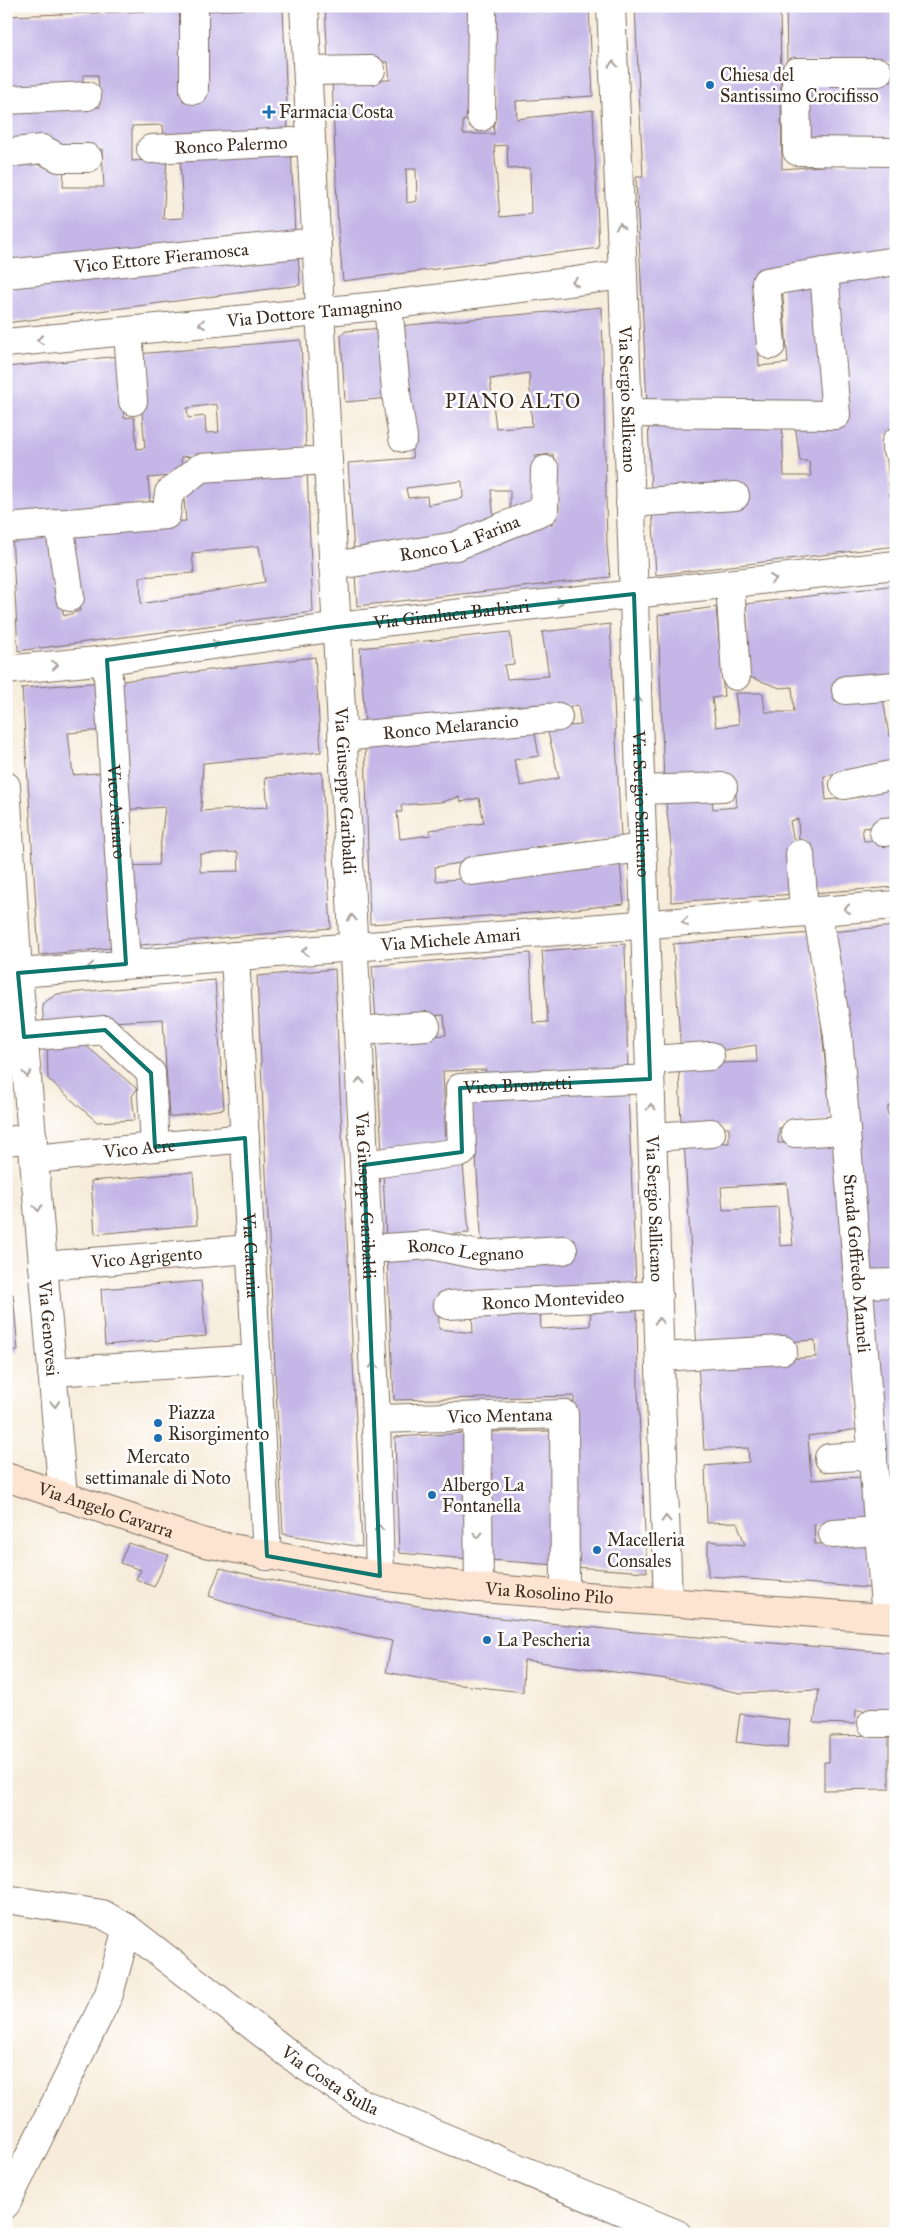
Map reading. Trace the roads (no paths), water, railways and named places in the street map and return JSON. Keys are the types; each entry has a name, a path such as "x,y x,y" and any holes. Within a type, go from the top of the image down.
{"main road":[{"name":"Via Angelo Cavarra","path":"6,1478 205,1543"},
{"name":"Via Rosolino Pilo","path":"205,1543 380,1576 479,1588 891,1618"}],"street":[{"path":"194,6 194,90"},
{"name":"Via Giuseppe Garibaldi","path":"304,6 354,947 376,1419 380,1576"},
{"path":"481,117 482,6"},
{"name":"Via Sergio Sallicano","path":"611,6 628,413 668,1602"},
{"path":"308,71 371,70"},
{"path":"878,72 796,72 797,151 896,152"},
{"path":"6,100 87,96"},
{"name":"Ronco Palermo","path":"151,149 311,141"},
{"path":"6,153 42,150 59,158 88,158"},
{"name":"Vico Ettore Fieramosca","path":"6,274 317,242"},
{"path":"771,345 766,282 896,261"},
{"path":"628,413 836,415 824,272"},
{"name":"Via Dottore Tamagnino","path":"6,343 388,305 623,275"},
{"path":"388,305 397,400 403,438"},
{"path":"128,332 132,401"},
{"path":"896,442 896,448"},
{"path":"6,528 166,515 169,494 200,468 328,460"},
{"name":"Ronco La Farina","path":"333,566 456,546 544,510 545,470"},
{"path":"630,503 735,496"},
{"path":"59,523 70,597"},
{"name":"Via Gianluca Barbieri","path":"6,670 107,660 337,627 896,565"},
{"path":"730,584 736,676"},
{"name":"Vico Asinaro","path":"107,660 126,964"},
{"path":"846,690 896,686"},
{"name":"Ronco Melarancio","path":"342,737 558,718"},
{"path":"844,785 896,774"},
{"name":"Via Genovesi","path":"6,786 12,973 24,1037 63,1497"},
{"path":"641,790 723,787"},
{"path":"472,870 642,848"},
{"name":"Strada Goffredo Mameli","path":"800,854 838,1036 879,1532 891,1618"},
{"name":"Via Michele Amari","path":"12,973 896,905"},
{"name":"Via Catania","path":"235,956 267,1556"},
{"path":"358,1031 426,1026"},
{"path":"24,1037 105,1030 151,1072 155,1147"},
{"path":"650,1070 710,1056"},
{"name":"Vico Bronzetti","path":"364,1165 462,1152 460,1088 650,1070"},
{"path":"795,1133 846,1130"},
{"path":"653,1137 711,1133"},
{"name":"Vico Acre","path":"6,1141 34,1149 155,1147 245,1138"},
{"name":"Ronco Legnano","path":"368,1249 431,1245 479,1255 563,1250"},
{"name":"Vico Agrigento","path":"43,1266 250,1249"},
{"path":"860,1284 896,1283"},
{"name":"Ronco Montevideo","path":"448,1305 658,1295"},
{"path":"660,1357 783,1350"},
{"path":"52,1372 256,1359"},
{"name":"Vico Mentana","path":"376,1419 564,1414 565,1595"},
{"path":"477,1417 479,1588"},
{"path":"829,1458 873,1455"},
{"path":"833,1534 879,1532"},
{"name":"Via Costa Sulla","path":"6,1899 102,1914 127,1928 302,2064 361,2103 677,2234"},
{"path":"6,2204 109,1994 127,1928"}],"place":[{"name":"Chiesa del Santissimo Crocifisso","path":"710,85"},
{"name":"Farmacia Costa","path":"269,112"},
{"name":"Piazza Risorgimento","path":"158,1423"},
{"name":"Mercato settimanale di Noto","path":"158,1438"},
{"name":"Albergo La Fontanella","path":"432,1495"},
{"name":"Macelleria Consales","path":"597,1550"},
{"name":"La Pescheria","path":"487,1640"}],"district":[{"name":"PIANO ALTO","path":"513,401"}]}
